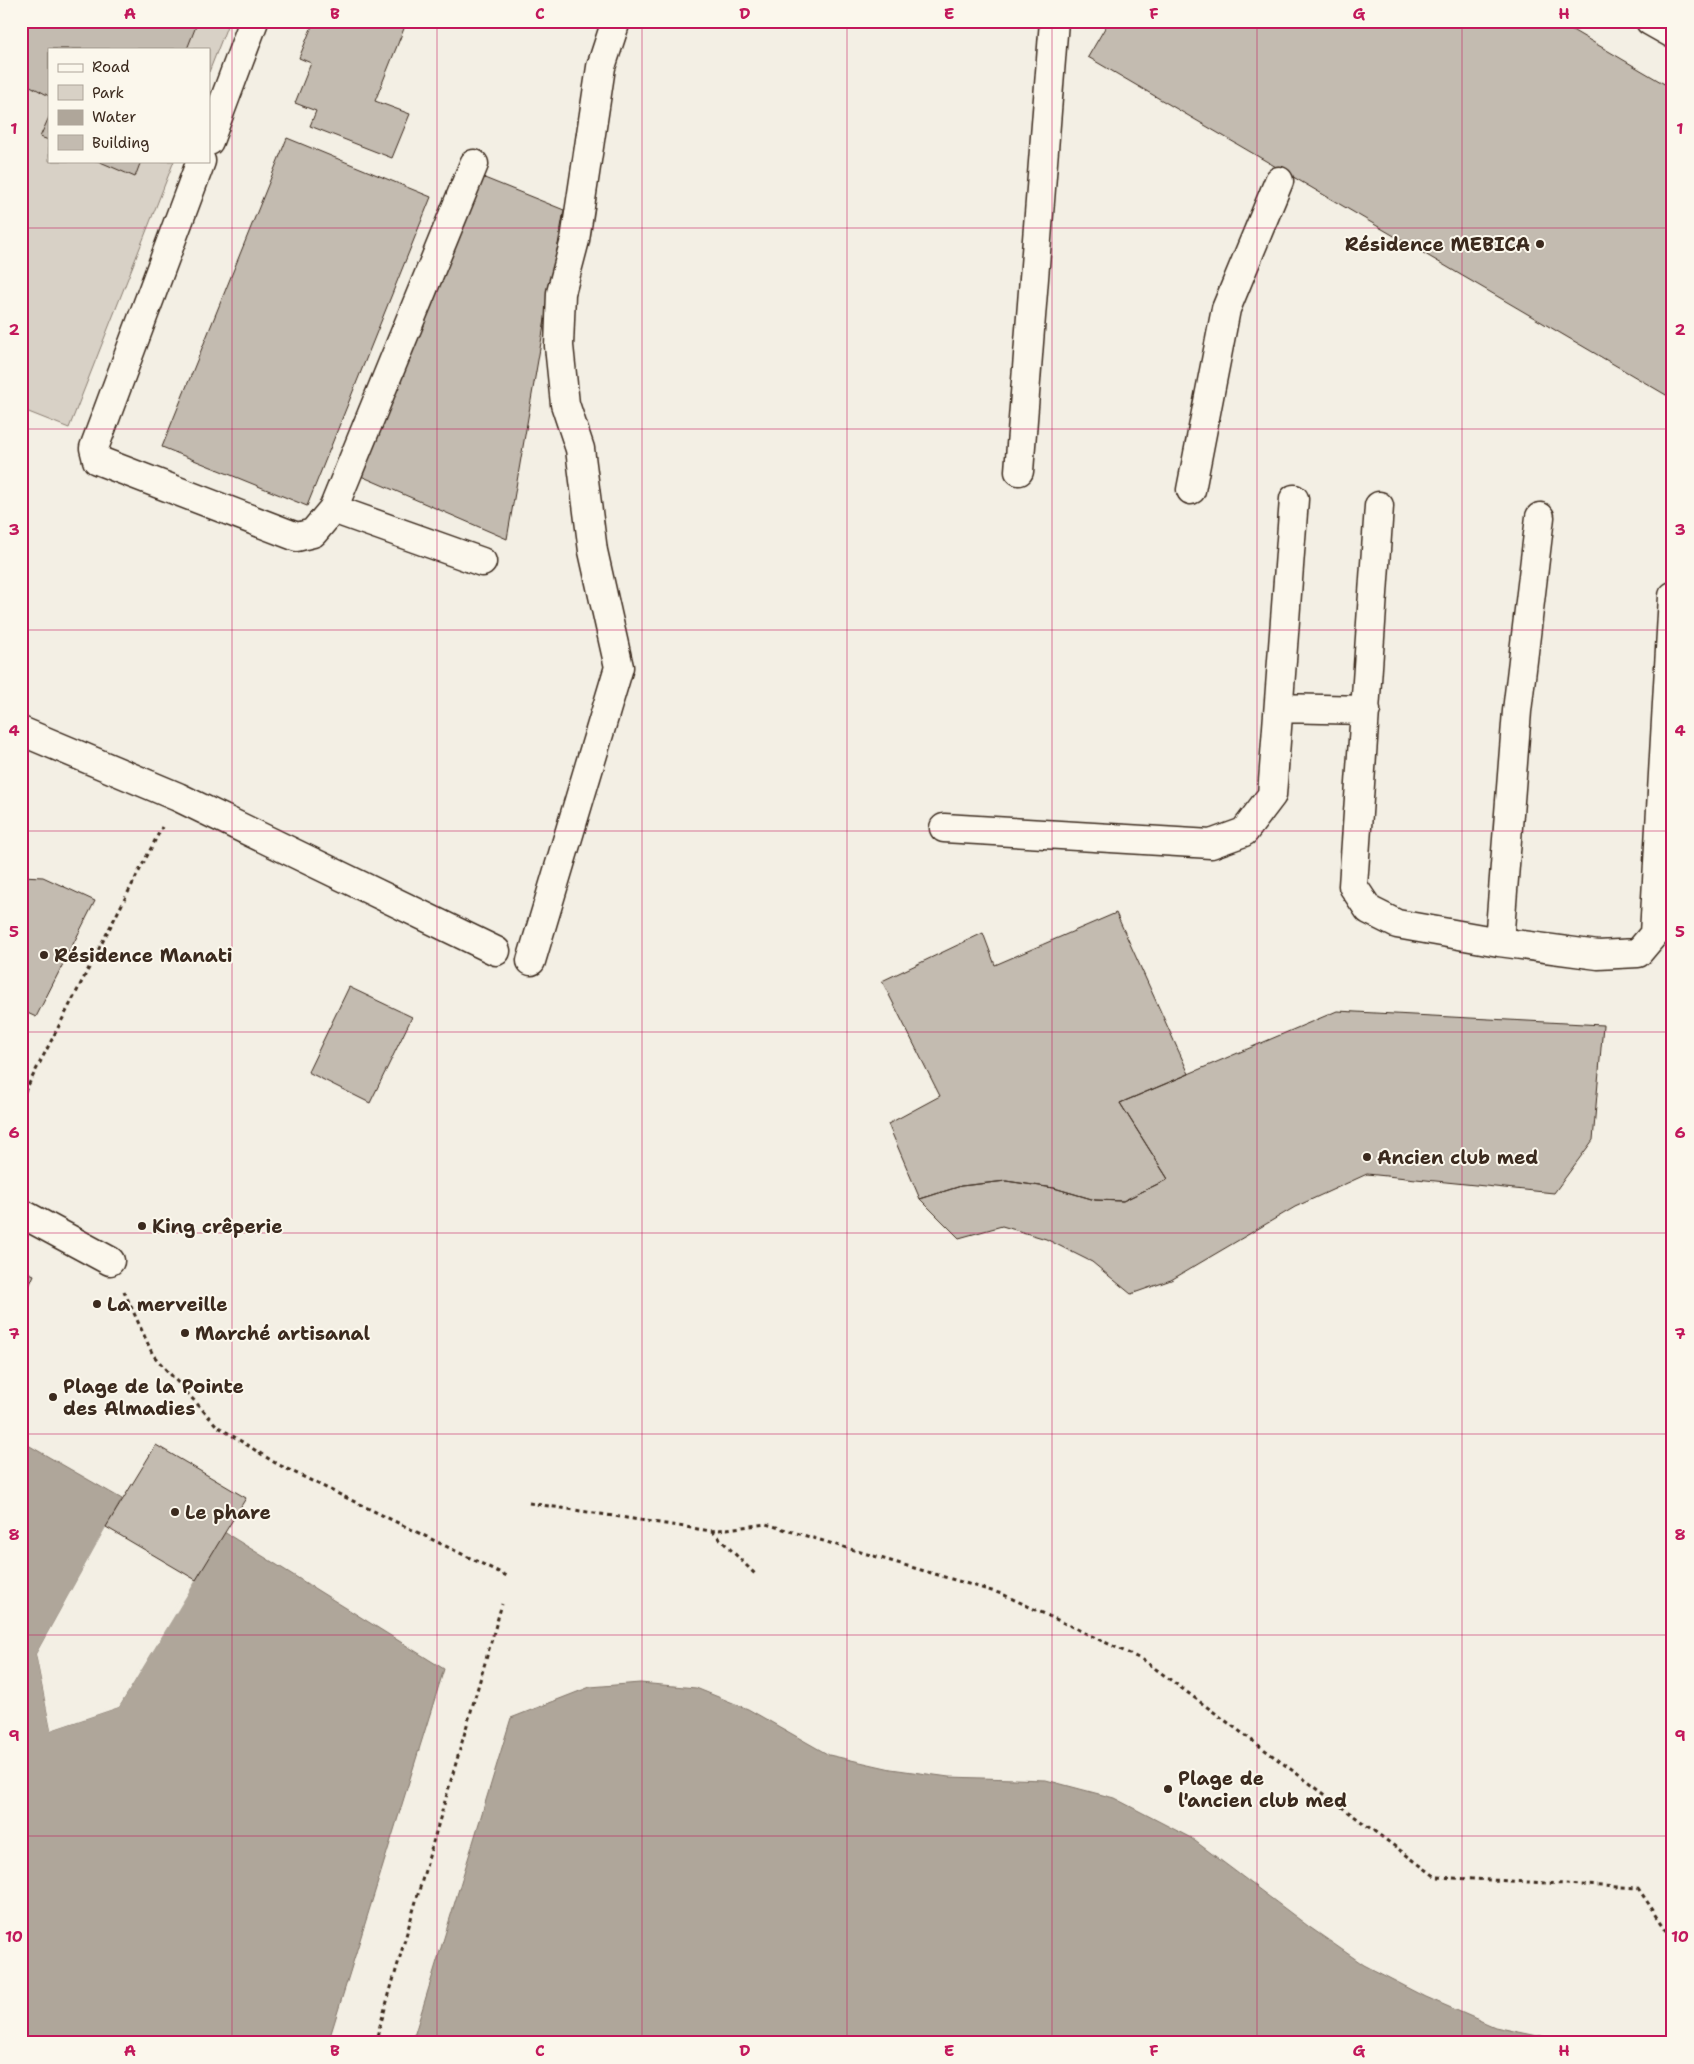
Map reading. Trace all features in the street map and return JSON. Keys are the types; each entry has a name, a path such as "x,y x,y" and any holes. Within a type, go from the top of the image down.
{"street":[{"path":"210,137 254,21"},
{"path":"531,961 619,667 594,551 580,448 565,404 559,346 561,293 575,240 601,67 616,21"},
{"path":"1019,471 1054,21"},
{"path":"1650,21 1673,34"},
{"path":"201,162 98,436 94,448 97,460 297,537 313,533 333,509 474,164"},
{"path":"1191,490 1226,309 1279,180"},
{"path":"944,828 1211,844 1244,832 1272,795 1294,499"},
{"path":"1379,506 1354,886 1369,910 1397,924 1499,942 1598,955 1638,953 1654,934 1673,596"},
{"path":"333,509 482,562"},
{"path":"1499,942 1517,711 1540,517"},
{"path":"1279,708 1366,710"},
{"path":"21,732 178,797 496,951"},
{"path":"21,1213 110,1261"}],"path":[{"path":"21,1099 178,797"},
{"path":"110,1261 154,1355 217,1426 278,1464 509,1578"},
{"path":"529,1503 711,1531 766,1524 1002,1594 1145,1661 1436,1877 1638,1888 1673,1940"},
{"path":"711,1531 757,1576"},
{"path":"375,2043 502,1604"}],"green space":[{"path":"21,21 229,21 210,69 210,48 48,48 48,162 174,162 69,428 21,409"}],"water":[{"path":"21,1441 122,1499 36,1654 51,1730 119,1707 224,1532 444,1669 328,2043 21,2043"},
{"path":"640,1683 696,1688 748,1709 829,1755 891,1769 949,1777 1046,1780 1114,1798 1191,1838 1308,1926 1364,1965 1426,1997 1495,2027 1571,2043 412,2043 511,1718 590,1687"}],"pier":[{"path":"106,1527 108,1528 38,1655 53,1727 118,1705 193,1578 196,1580 119,1707 51,1730 36,1654"}],"building":[{"path":"21,21 198,21 187,48 48,48 48,95 21,81"},
{"path":"314,21 407,21 375,101 410,114 392,158 310,126 316,111 295,103 311,63 299,58"},
{"name":"Résidence MEBICA","path":"1109,21 1557,21 1673,89 1673,399 1088,57"},
{"path":"48,119 48,140 40,137"},
{"path":"287,138 431,197 307,506 162,447"},
{"path":"100,162 141,162 135,177"},
{"path":"482,177 564,210 507,539 361,476"},
{"name":"Résidence Manati","path":"21,876 43,877 95,901 36,1017 21,1010"},
{"path":"1116,913 1189,1074 1120,1103 1168,1179 1123,1201 1095,1200 1054,1188 1006,1181 961,1186 920,1199 888,1124 940,1096 882,981 983,933 995,965"},
{"path":"349,987 412,1017 370,1103 308,1072"},
{"name":"Ancien club med","path":"1337,1011 1603,1025 1593,1140 1554,1193 1367,1174 1295,1207 1171,1280 1131,1294 1092,1262 1046,1239 1002,1226 959,1238 920,1199 961,1186 1006,1181 1054,1188 1095,1200 1123,1201 1168,1179 1120,1103"},
{"path":"21,1269 34,1275 21,1304"},
{"path":"156,1445 246,1498 196,1580 106,1527"}],"place":[{"name":"Résidence MEBICA","path":"1540,244"},
{"name":"Résidence Manati","path":"44,955"},
{"name":"Ancien club med","path":"1367,1157"},
{"name":"King crêperie","path":"142,1226"},
{"name":"La merveille","path":"97,1304"},
{"name":"Marché artisanal","path":"185,1333"},
{"name":"Plage de la Pointe des Almadies","path":"53,1397"},
{"name":"Le phare","path":"175,1512"},
{"name":"Plage de l'ancien club med","path":"1168,1789"}]}
